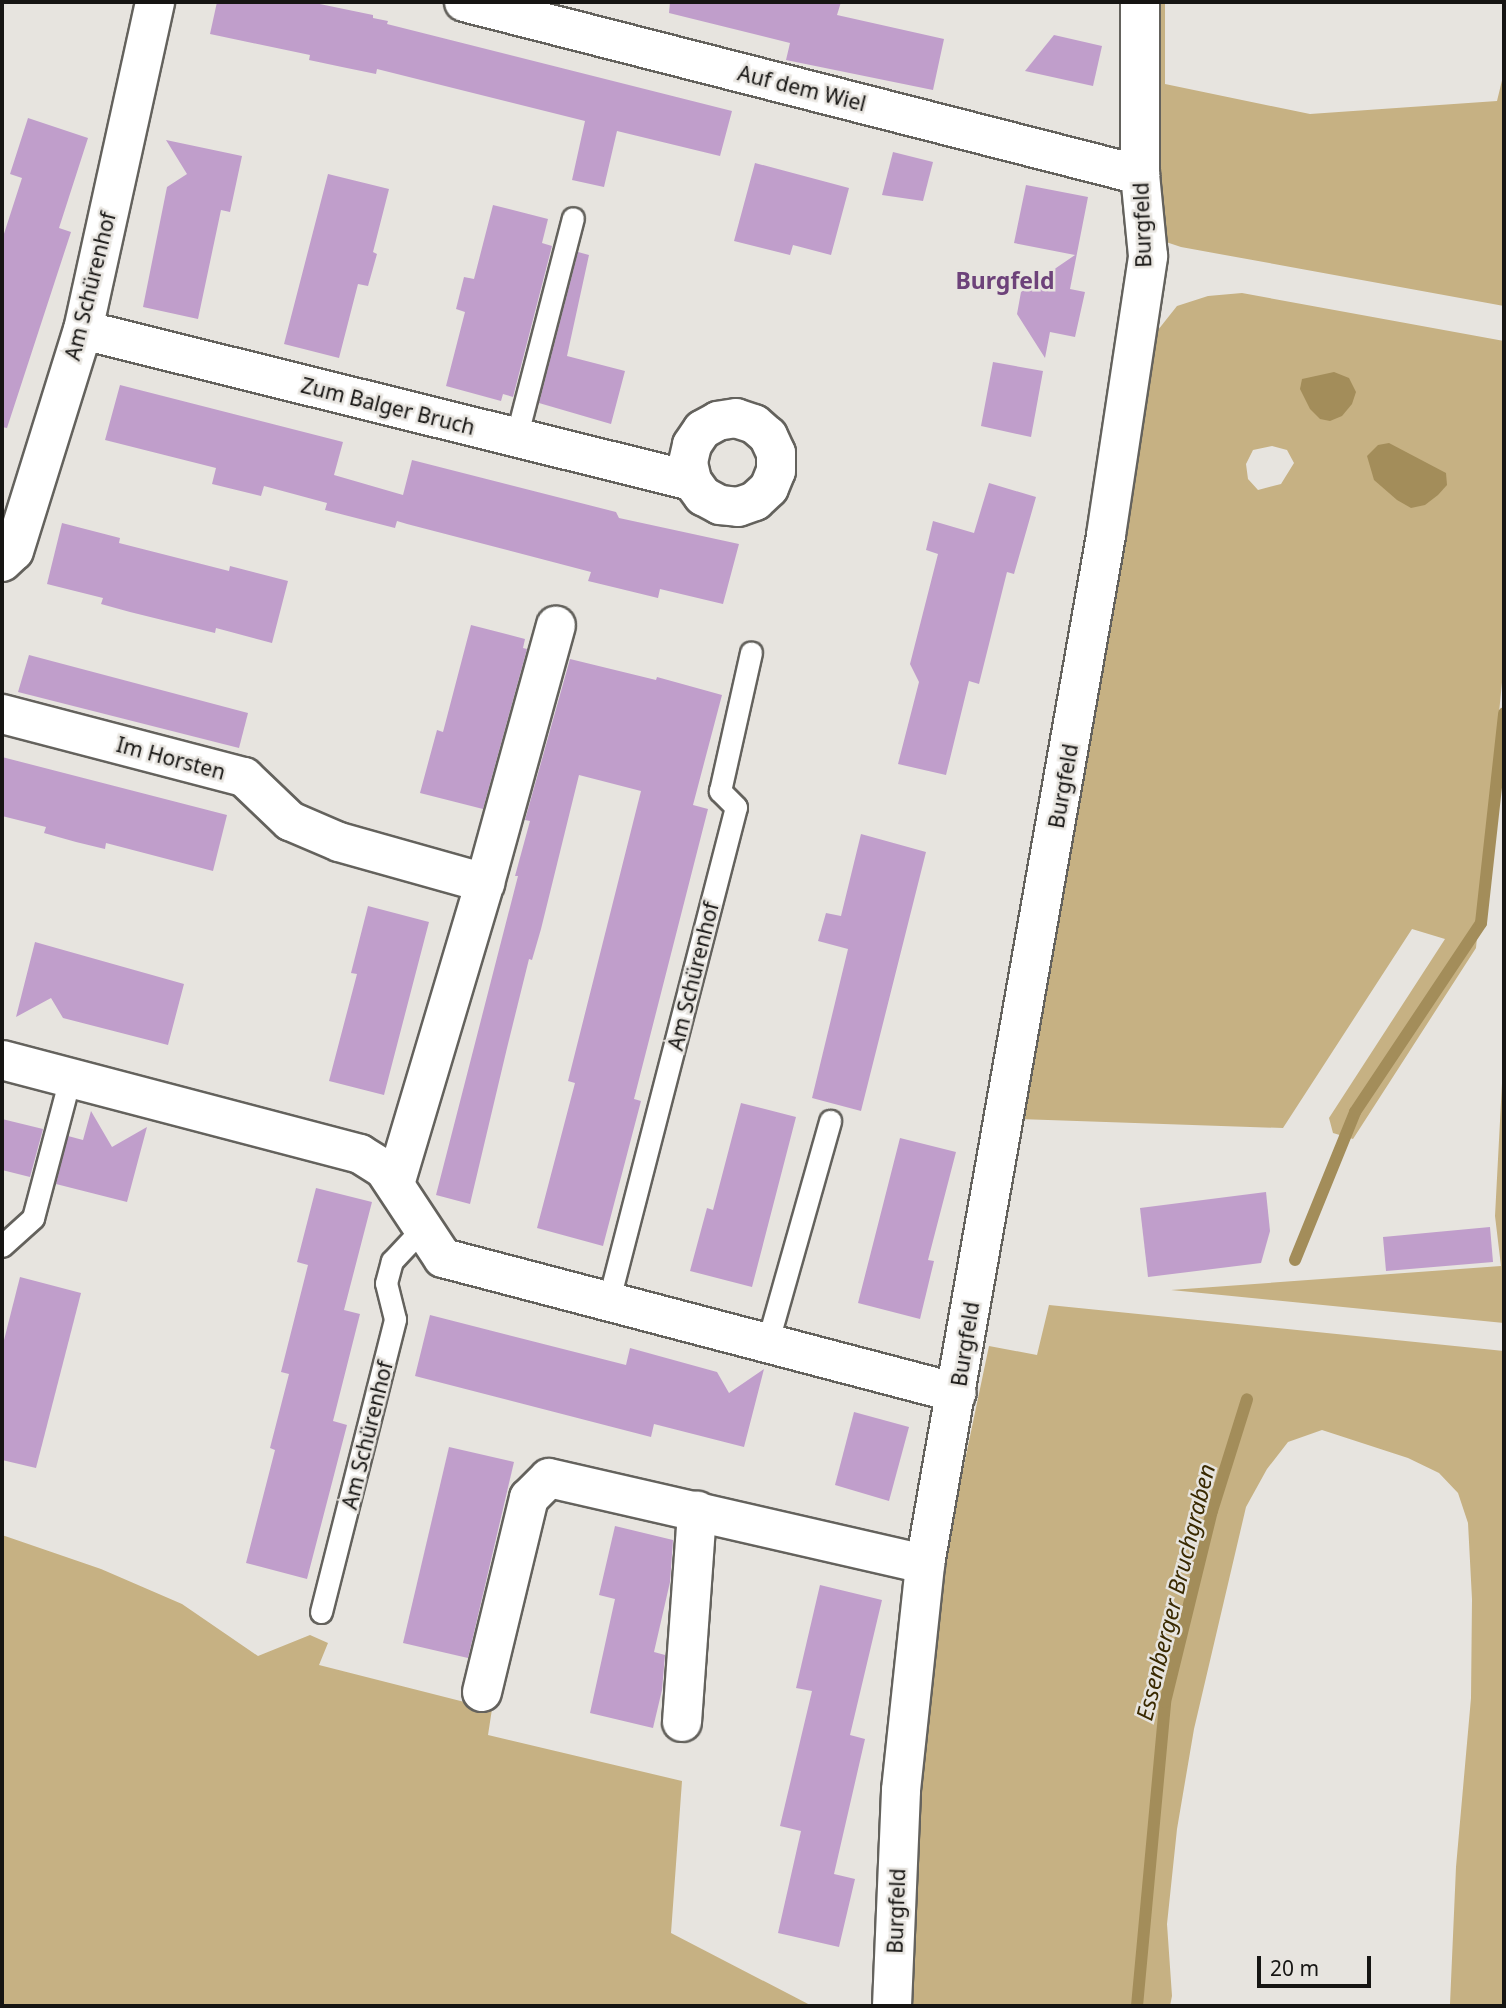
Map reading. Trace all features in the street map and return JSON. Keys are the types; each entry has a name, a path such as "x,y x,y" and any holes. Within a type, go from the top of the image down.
{"street":[{"name":"Am Schürenhof","path":"2,562 14,551 83,330 155,2"},
{"name":"Auf dem Wiel","path":"464,2 1140,175"},
{"name":"Burgfeld","path":"892,2006 901,1790 925,1564 1106,535 1148,256 1140,175 1140,2"},
{"name":"Zum Balger Bruch","path":"83,330 692,481"},
{"path":"395,1184 485,883 556,626"},
{"name":"Im Horsten","path":"2,714 244,777 290,821 340,842 485,883"},
{"path":"2,1060 360,1154 384,1169 443,1258 957,1393"},
{"path":"482,1692 529,1498 549,1478 925,1564"},
{"path":"682,1722 696,1511"}],"lane":[{"path":"516,438 573,218"},
{"name":"Am Schürenhof","path":"608,1303 736,807 720,791 751,652"},
{"path":"2,1246 33,1218 70,1078"},
{"path":"767,1344 830,1121"},
{"name":"Am Schürenhof","path":"321,1612 395,1319 386,1283 392,1262 423,1227"}],"shaded area":[{"path":"1153,2 1165,2 1165,84 1310,114 1497,101 1504,72 1504,306 1181,247 1160,240"},
{"path":"1242,293 1504,341 1504,662 1476,948 1353,1139 1333,1133 1329,1118 1445,939 1412,929 1283,1128 1019,1119 1158,330 1177,306 1208,296","holes":["1272,446 1287,450 1294,463 1281,484 1258,490 1248,479 1246,464 1253,450"]},
{"path":"1334,372 1349,378 1356,392 1352,404 1342,416 1330,421 1320,419 1310,409 1300,389 1302,379"},
{"path":"1389,443 1446,473 1447,485 1425,505 1411,508 1374,480 1367,456 1378,445"},
{"path":"1504,1045 1504,1323 1171,1290 1501,1266 1495,1216"},
{"path":"1049,1305 1504,1351 1504,2006 1450,2004 1456,1867 1471,1698 1472,1599 1468,1523 1458,1493 1439,1473 1408,1458 1322,1430 1288,1442 1267,1469 1246,1507 1194,1729 1177,1829 1167,1924 1172,1996 1170,2006 912,2006 920,1787 944,1560 989,1346 1037,1355"},
{"path":"2,1535 101,1569 182,1604 258,1656 310,1635 328,1643 319,1665 492,1709 488,1735 682,1781 671,1933 812,2006 2,2006"}],"building":[{"path":"217,2 310,2 373,15 373,18 388,21 387,24 732,111 720,156 617,131 604,187 572,180 585,121 377,69 376,74 342,67 309,60 310,55 210,34"},
{"path":"670,2 841,2 837,15 944,39 933,90 786,60 790,43 669,13"},
{"path":"1054,35 1102,46 1093,86 1025,71"},
{"path":"28,118 88,138 59,228 71,232 7,428 2,427 2,240 22,178 10,174"},
{"path":"166,140 242,156 230,212 221,210 198,319 143,307 167,187 187,174"},
{"path":"893,152 933,162 923,201 882,195"},
{"path":"755,163 849,188 831,255 793,245 790,255 734,241"},
{"path":"328,174 389,189 373,252 377,254 368,286 358,284 339,358 284,344"},
{"path":"1026,185 1088,197 1070,289 1085,292 1075,337 1050,332 1045,358 1017,314 1021,292 1075,255 1014,243"},
{"path":"493,205 548,219 542,243 552,246 513,397 503,394 501,401 446,386 465,312 456,309 464,277 474,279"},
{"path":"578,252 589,255 567,356 625,371 611,424 539,403"},
{"path":"993,362 1043,371 1031,437 981,426"},
{"path":"120,385 343,442 334,475 403,495 412,460 616,512 619,518 739,544 723,604 660,589 658,598 588,581 591,572 397,521 395,528 325,510 327,503 264,486 261,496 212,484 216,468 105,440"},
{"path":"989,483 1036,497 1014,574 1007,572 979,684 969,681 946,775 898,764 919,682 910,664 938,554 926,550 933,521 974,533"},
{"path":"62,523 120,538 119,543 229,571 230,566 288,581 272,643 216,628 215,633 130,612 101,604 103,598 47,584"},
{"path":"471,625 525,639 523,648 527,649 483,809 420,793 437,730 443,732"},
{"path":"29,655 248,713 239,748 18,692"},
{"path":"570,659 656,680 657,677 722,695 693,805 708,809 634,1099 641,1101 603,1246 537,1228 575,1083 568,1081 641,791 579,775 541,929 532,960 529,959 470,1204 436,1195 518,876 515,876 530,821 525,820"},
{"path":"2,757 227,815 213,871 106,843 105,849 76,842 44,833 46,827 2,816"},
{"path":"861,834 926,852 861,1111 812,1098 848,949 818,941 826,913 841,916"},
{"path":"368,906 429,922 384,1095 329,1081 357,974 351,973"},
{"path":"35,942 184,984 168,1045 63,1018 51,998 16,1017"},
{"path":"741,1103 796,1117 752,1287 690,1271 707,1208 713,1210"},
{"path":"91,1111 112,1147 147,1127 127,1202 56,1184 68,1136 83,1140"},
{"path":"2,1119 43,1129 30,1177 2,1170"},
{"path":"900,1138 956,1152 928,1260 934,1261 920,1319 858,1303"},
{"path":"316,1188 372,1202 344,1310 360,1314 333,1421 347,1425 307,1579 246,1563 275,1450 270,1448 289,1374 281,1372 308,1265 297,1262"},
{"path":"1266,1192 1270,1231 1261,1263 1148,1277 1140,1208"},
{"path":"1490,1227 1493,1262 1386,1271 1383,1237"},
{"path":"20,1277 81,1293 36,1468 2,1460 2,1348"},
{"path":"430,1315 626,1365 630,1348 717,1372 729,1393 764,1369 744,1447 654,1424 651,1437 415,1376"},
{"path":"854,1412 909,1427 889,1501 835,1485"},
{"path":"449,1447 514,1462 468,1658 403,1643"},
{"path":"615,1526 673,1540 670,1582 654,1652 665,1655 662,1690 653,1728 590,1713 615,1599 599,1595"},
{"path":"820,1585 882,1600 850,1735 865,1739 834,1874 855,1879 839,1947 778,1933 801,1831 780,1826 812,1691 796,1688"}],"waterway":[{"name":"Essenberger Bruchgraben","path":"1295,1260 1355,1112 1481,923 1504,713"},
{"name":"Essenberger Bruchgraben","path":"1137,2006 1165,1702 1212,1511 1247,1399"}],"district":[{"name":"Burgfeld","path":"1005,280"}]}
